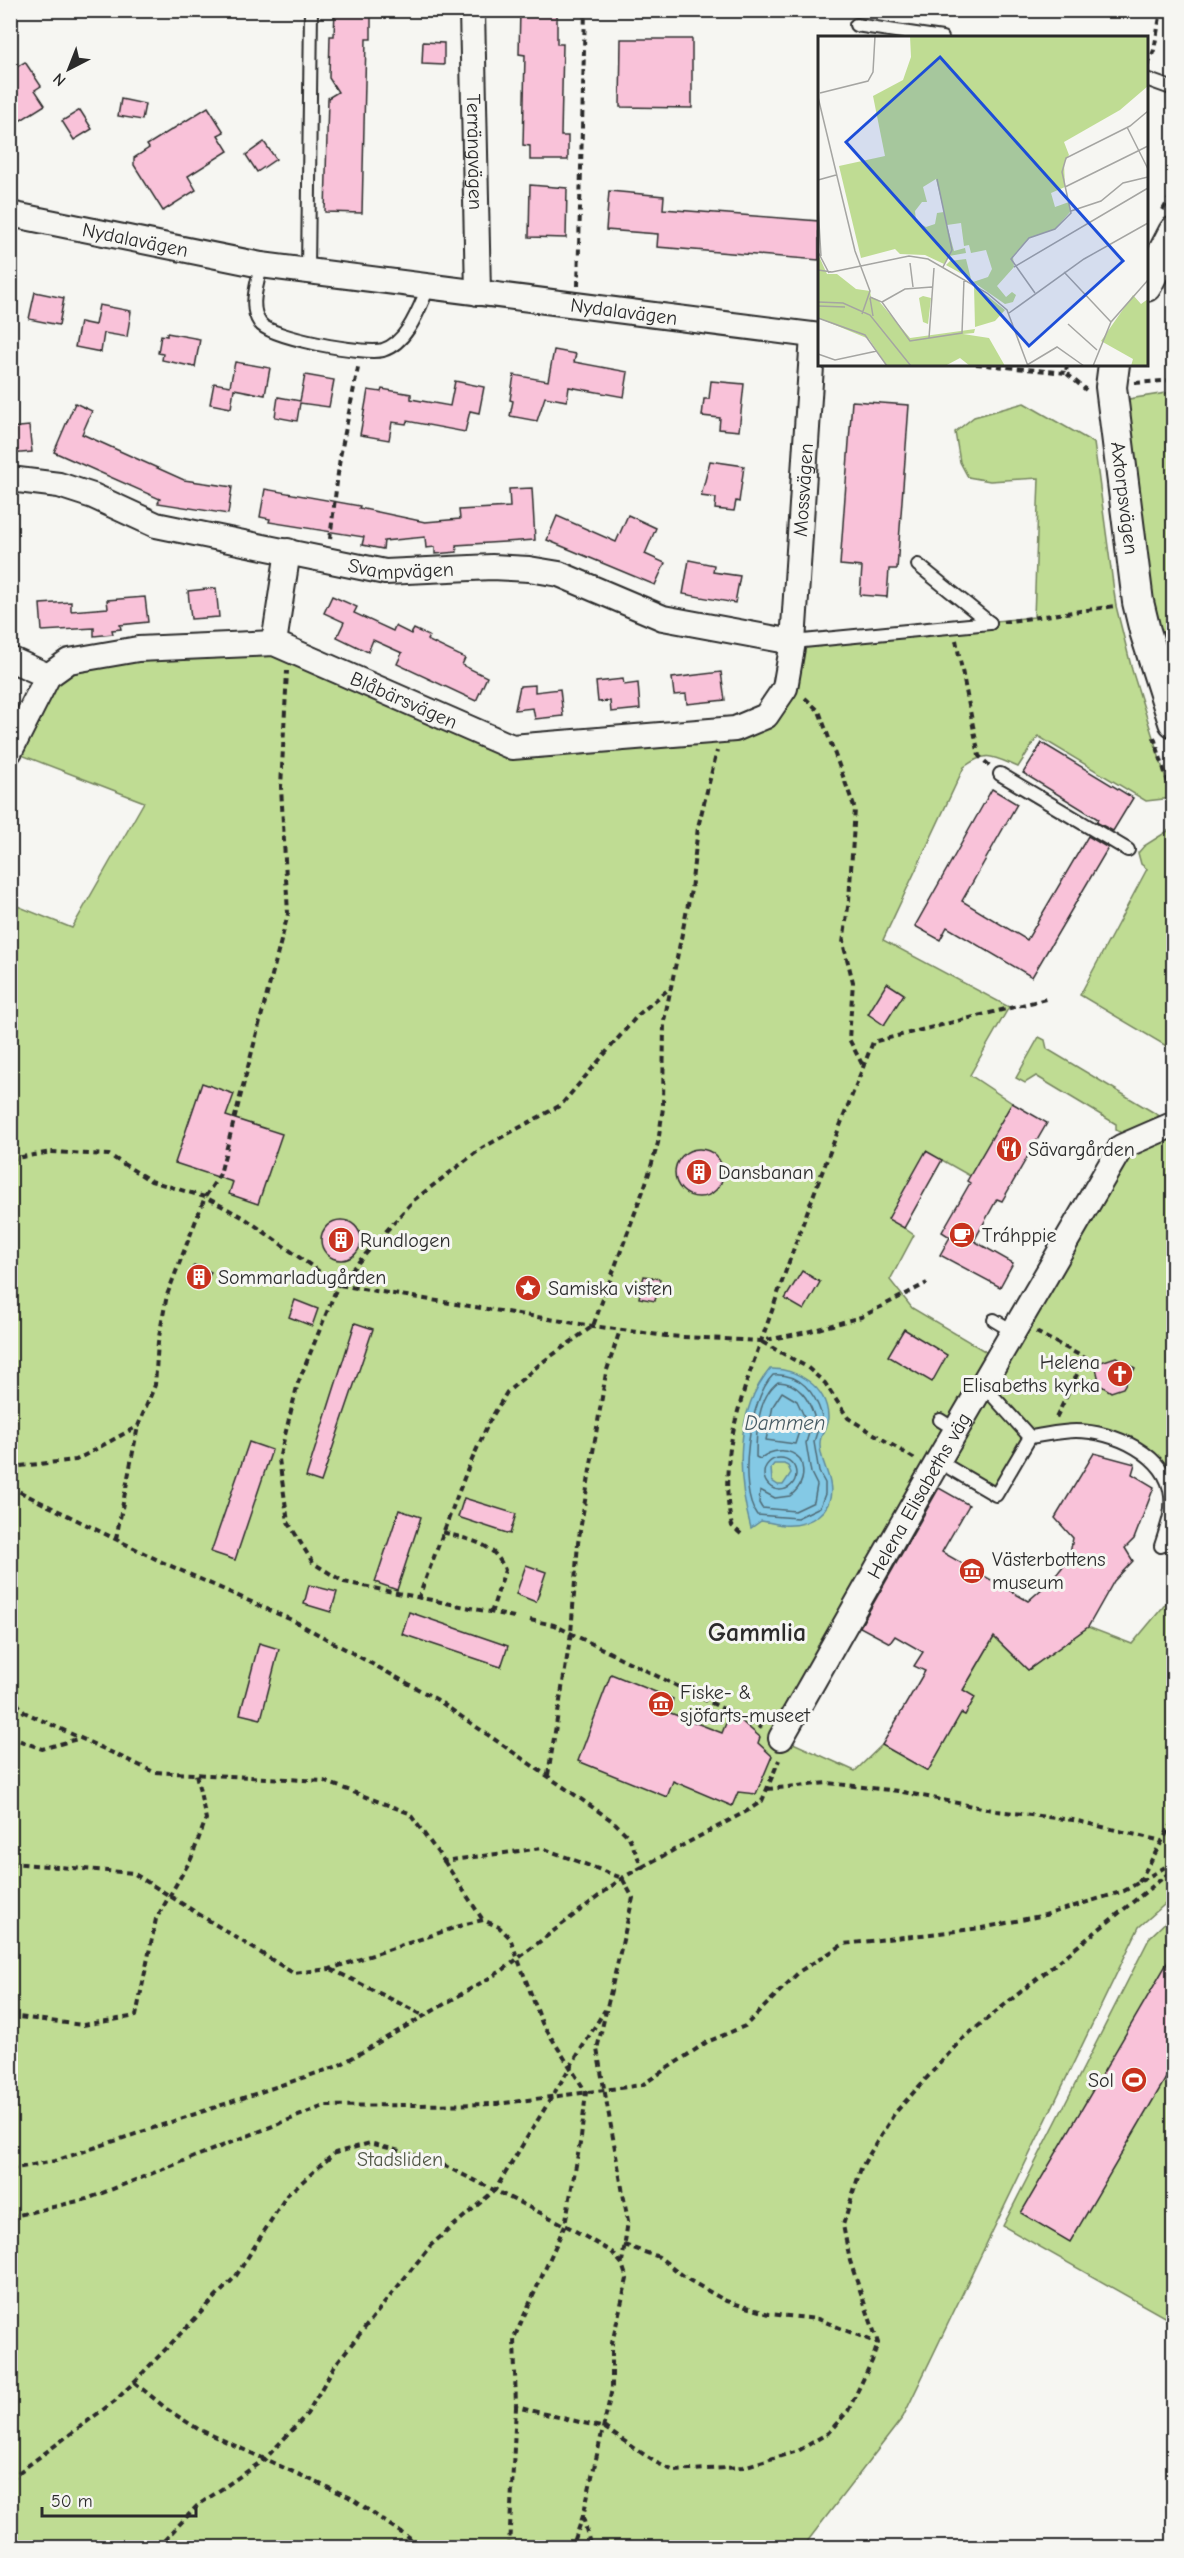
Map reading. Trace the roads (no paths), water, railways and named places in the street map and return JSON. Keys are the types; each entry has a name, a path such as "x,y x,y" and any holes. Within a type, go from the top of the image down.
{"street":[{"name":"Terrängvägen","path":"472,10 478,294"},
{"name":"Nydalavägen","path":"10,214 261,265 816,336"},
{"path":"1148,280 1167,223"},
{"name":"Mossvägen","path":"793,642 816,336"},
{"name":"Axtorpsvägen","path":"1114,366 1111,387 1138,602 1144,631 1173,722"},
{"name":"Svampvägen","path":"10,479 59,485 93,496 156,525 288,551 327,562 385,572 492,567 529,569 559,574 663,618 793,642"},
{"path":"281,646 288,551"},
{"name":"Blåbärsvägen","path":"48,676 69,661 138,649 281,646 512,747 735,729 766,716 785,688 793,642"},
{"path":"10,659 48,676 10,751"},
{"name":"Helena Elisabeths väg","path":"782,1738 935,1465 948,1425 983,1385 1009,1325 1121,1147 1173,1124"}],"lane":[{"path":"308,272 311,10"},
{"path":"856,25 929,36"},
{"path":"1148,80 1173,89"},
{"path":"261,265 253,308 260,324 276,335 362,351 384,350 404,334 428,288"},
{"path":"793,642 990,623 918,565"},
{"path":"1000,774 1128,850"},
{"path":"983,1385 1030,1437"},
{"path":"1030,1437 1076,1431 1111,1437 1139,1450 1163,1469 1171,1496 1170,1518 1161,1546"},
{"path":"935,1465 996,1495 1030,1437"}],"water":[{"name":"Dammen","path":"770,1369 790,1372 800,1376 816,1388 826,1406 828,1420 820,1440 820,1448 831,1493 825,1509 811,1520 793,1525 761,1521 751,1528 743,1488 742,1446 744,1425 758,1386","holes":["774,1464 788,1466 791,1473 783,1485 772,1481 771,1468"]}],"place":[{"name":"Sävargården","path":"1009,1149"},
{"name":"Dansbanan","path":"699,1172"},
{"name":"Tráhppie","path":"962,1235"},
{"name":"Rundlogen","path":"341,1240"},
{"name":"Sommarladugården","path":"199,1277"},
{"name":"Samiska visten","path":"528,1288"},
{"name":"Helena Elisabeths kyrka","path":"1120,1374"},
{"name":"Västerbottens museum","path":"972,1571"},
{"name":"Fiske- & sjöfarts-museet","path":"661,1704"},
{"name":"Sol","path":"1134,2080"}],"district":[{"name":"Gammlia","path":"757,1632"}],"park label":[{"name":"Stadsliden","path":"400,2159"}]}
